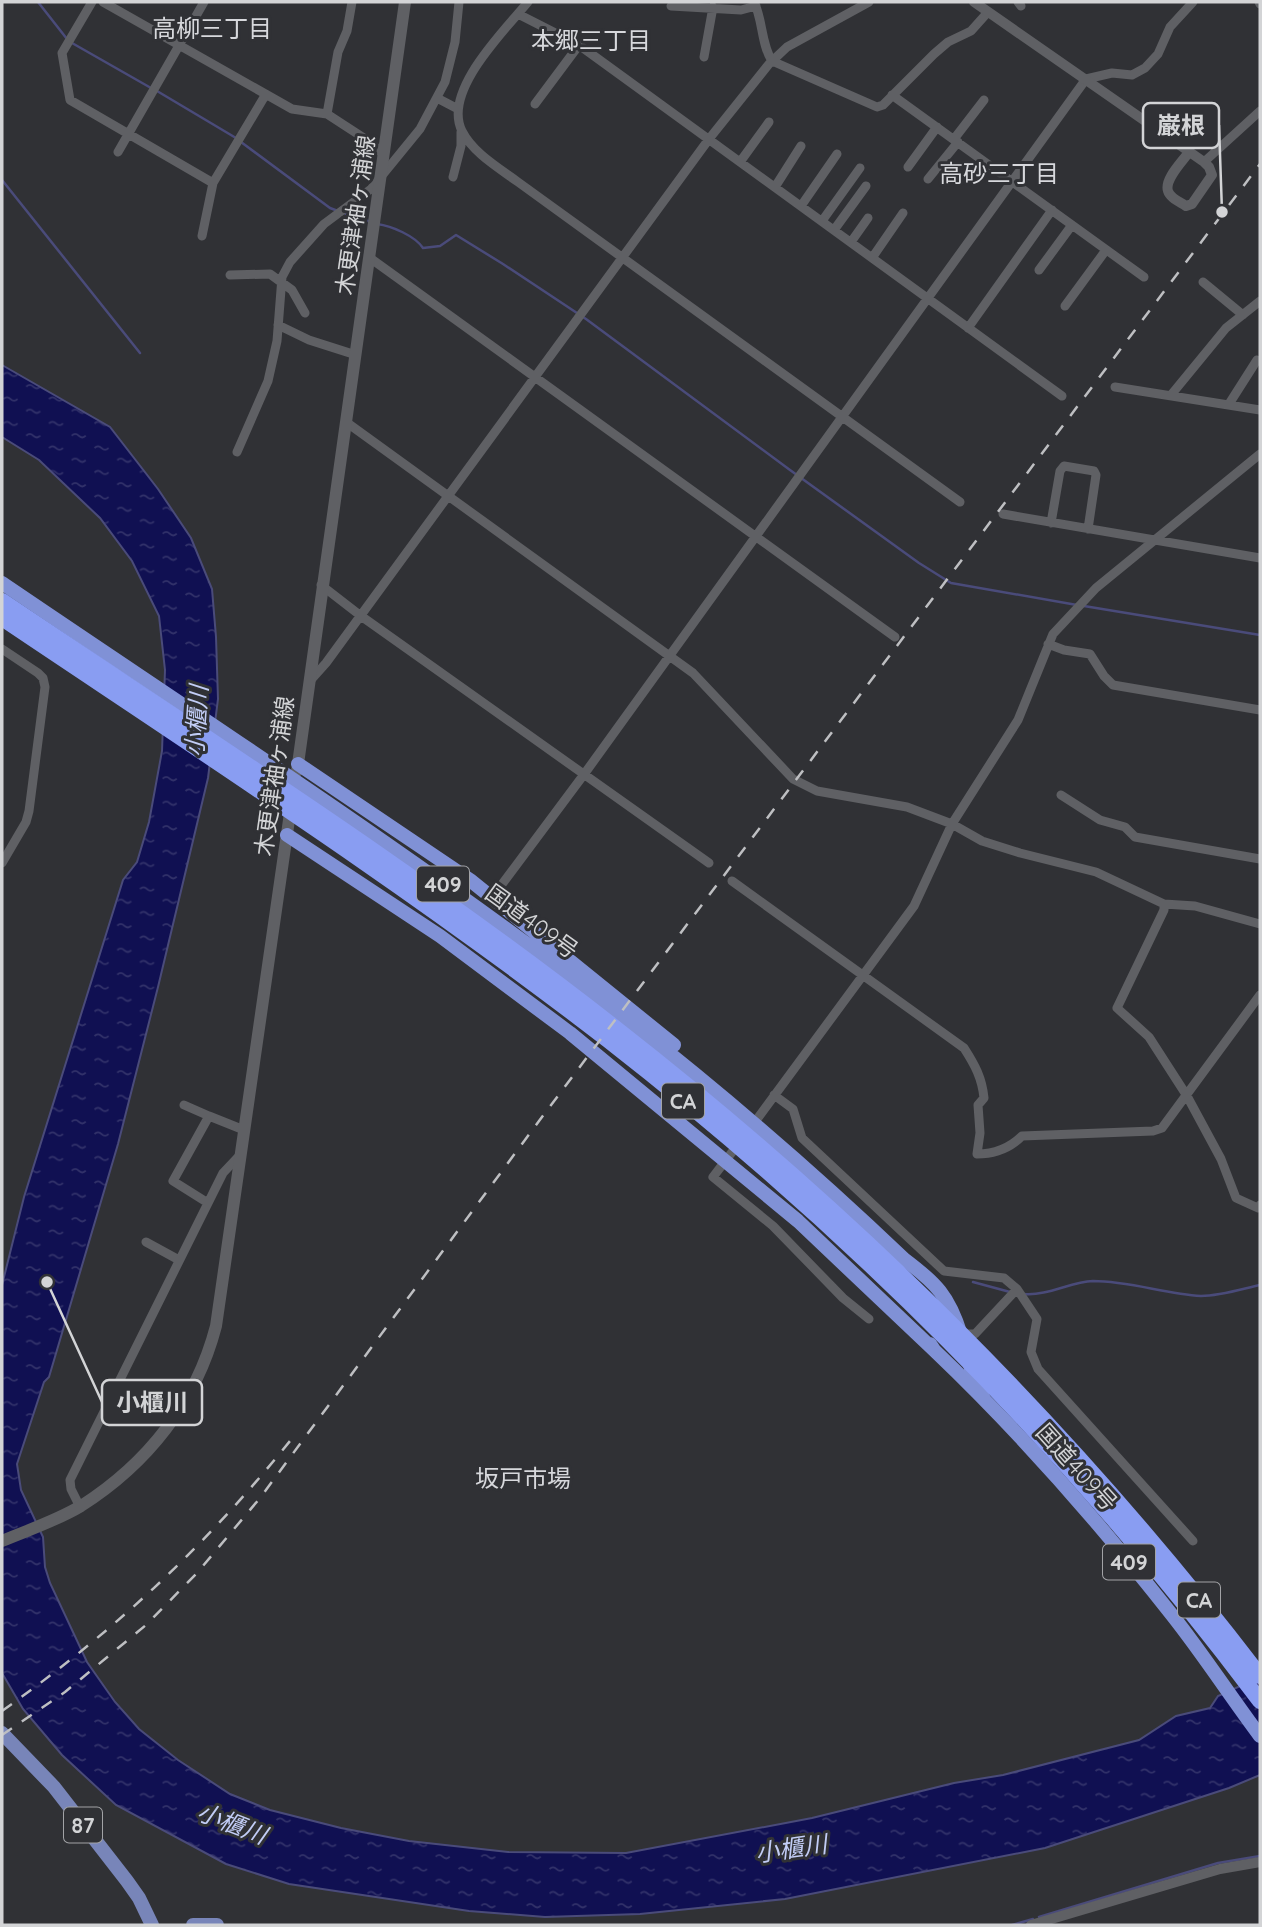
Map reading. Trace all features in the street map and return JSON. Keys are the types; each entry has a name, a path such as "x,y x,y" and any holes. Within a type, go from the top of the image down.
{"highway":[{"name":"国道409号","path":"2,583 425,871 624,1018 773,1140 904,1259 927,1276 947,1298 974,1380 984,1399"},
{"name":"CA","path":"2,601 409,876 618,1030 755,1143 910,1285 1048,1425 1137,1525 1260,1676"},
{"name":"CA","path":"2,618 308,823 457,928 610,1041 755,1162 918,1312 1046,1444 1186,1607 1260,1701"},
{"path":"298,764 470,880 721,1084 773,1140"},
{"path":"287,835 440,936 570,1033 798,1221 934,1350"},
{"name":"国道409号","path":"904,1259 922,1282 925,1328 934,1350 984,1399 1108,1536 1174,1618 1260,1736"}],"main road":[{"name":"木更津袖ヶ浦線","path":"2,1541 80,1507 140,1461 161,1438 184,1402 210,1348 216,1326 370,258 402,3"},
{"name":"87","path":"2,1733 54,1787 127,1881 152,1925"},
{"path":"193,1925 218,1925"}],"street":[{"path":"92,2 62,53 70,100 214,184"},
{"path":"103,2 292,109 327,114 370,142 384,155"},
{"path":"118,152 204,2"},
{"path":"327,114 338,52 347,31 352,2"},
{"path":"237,452 268,380 275,352 281,280 290,262 324,224 371,190 420,129 445,82 455,42 459,2"},
{"path":"453,177 461,146 458,109 466,82 528,2"},
{"path":"308,683 327,663 709,139 772,61 787,47 869,2"},
{"path":"974,2 1204,162 1212,175 1192,204 1186,205 1169,195 1167,189 1171,178 1189,152"},
{"path":"496,891 585,773 1086,79 1112,73 1132,75 1145,68 1158,54 1170,27 1193,2"},
{"path":"671,6 741,10 755,4 772,61 877,107 883,106 941,48 971,31 988,12"},
{"path":"704,57 713,7"},
{"path":"518,14 579,45 1062,396"},
{"path":"535,104 579,45"},
{"path":"202,236 214,184 266,94"},
{"path":"892,95 1143,277"},
{"path":"438,98 458,109"},
{"path":"928,179 984,100"},
{"path":"1204,162 1260,111"},
{"path":"740,162 769,122"},
{"path":"908,167 936,127"},
{"path":"461,130 474,147 491,162 960,502"},
{"path":"775,187 801,146"},
{"path":"800,206 837,154"},
{"path":"822,221 860,168"},
{"path":"834,230 866,186"},
{"path":"968,328 1052,210"},
{"path":"872,258 903,213"},
{"path":"851,242 868,218"},
{"path":"1040,270 1072,225"},
{"path":"1065,306 1106,250"},
{"path":"370,258 895,637"},
{"path":"230,275 270,274 292,290 305,313"},
{"path":"1203,282 1242,315"},
{"path":"1171,395 1212,342 1260,302"},
{"path":"278,325 309,340 356,355"},
{"path":"1229,404 1257,360"},
{"path":"1115,387 1260,410"},
{"path":"346,422 693,673 793,779 802,785 854,799 907,807 952,824 982,841 1096,872 1164,904 1195,906 1260,925"},
{"path":"869,1319 843,1298 773,1226 713,1177 914,906 952,824 1018,720 1053,634 1096,588 1260,454"},
{"path":"1051,523 1060,471 1064,466 1094,471 1096,475 1088,529"},
{"path":"1003,514 1260,558"},
{"path":"321,585 709,863"},
{"path":"1048,644 1064,650 1090,654 1113,685 1260,710"},
{"path":"2,649 38,673 43,678 45,687 29,811 26,822 2,863"},
{"path":"1062,795 1100,820 1125,827 1135,836 1260,859"},
{"path":"732,881 964,1048 979,1072 983,1089 984,1098 978,1105 980,1133 977,1154 998,1151 1015,1143 1022,1136 1153,1131 1163,1128 1260,995"},
{"path":"1164,904 1117,1008 1149,1037 1187,1096 1221,1159 1234,1195 1247,1204 1258,1208 1260,1205"},
{"path":"774,1096 793,1109 803,1138 944,1271 1003,1278 1017,1289 1037,1319 1031,1352 1038,1369 1193,1541"},
{"path":"184,1105 244,1130"},
{"path":"208,1203 173,1181 209,1116"},
{"path":"80,1507 71,1489 70,1480 223,1173 240,1156"},
{"path":"146,1242 179,1260"},
{"path":"960,1333 970,1336 975,1334 1017,1289"},
{"path":"1035,1925 1220,1869 1260,1863"}],"water":[{"path":"2,365 110,427 158,489 191,538 212,589 218,699 208,778 118,1144 49,1377 44,1382 17,1464 21,1490 43,1537 45,1567 50,1583 87,1662 115,1702 139,1729 178,1760 230,1794 270,1810 341,1828 409,1841 508,1852 626,1853 812,1818 954,1783 1003,1775 1139,1740 1176,1716 1210,1708 1218,1696 1260,1677 1260,1775 1229,1788 1045,1848 785,1899 640,1914 545,1917 469,1911 289,1884 226,1864 116,1805 62,1755 23,1709 2,1673 2,1285 24,1197 123,880 137,862 149,822 162,751 165,670 159,616 132,561 100,518 39,460 2,437"}],"waterway":[{"path":"38,2 67,39"},
{"path":"72,43 151,88"},
{"path":"157,91 236,138"},
{"path":"241,142 330,208 338,211"},
{"path":"2,180 140,353"},
{"path":"344,213 371,222"},
{"path":"377,224 403,232 423,248 440,246 456,235 503,264 586,319 790,470 951,583 1077,605"},
{"path":"1084,606 1260,635"},
{"path":"1024,1294 1042,1293 1093,1281 1201,1296 1260,1285"},
{"path":"973,1282 1010,1292"},
{"path":"1039,1917 1218,1863 1260,1856"},
{"path":"1012,1925 1033,1919"}],"railway":[{"path":"2,1735 65,1692 146,1625 197,1573 260,1498 539,1121 1260,164"},
{"path":"2,1711 83,1649 158,1584 227,1514 294,1436"}],"place":[{"name":"巌根","path":"1222,212"},
{"name":"小櫃川","path":"47,1282"}],"district":[{"name":"高柳三丁目","path":"212,28"},
{"name":"本郷三丁目","path":"591,40"},
{"name":"高砂三丁目","path":"999,173"},
{"name":"坂戸市場","path":"523,1478"}]}
